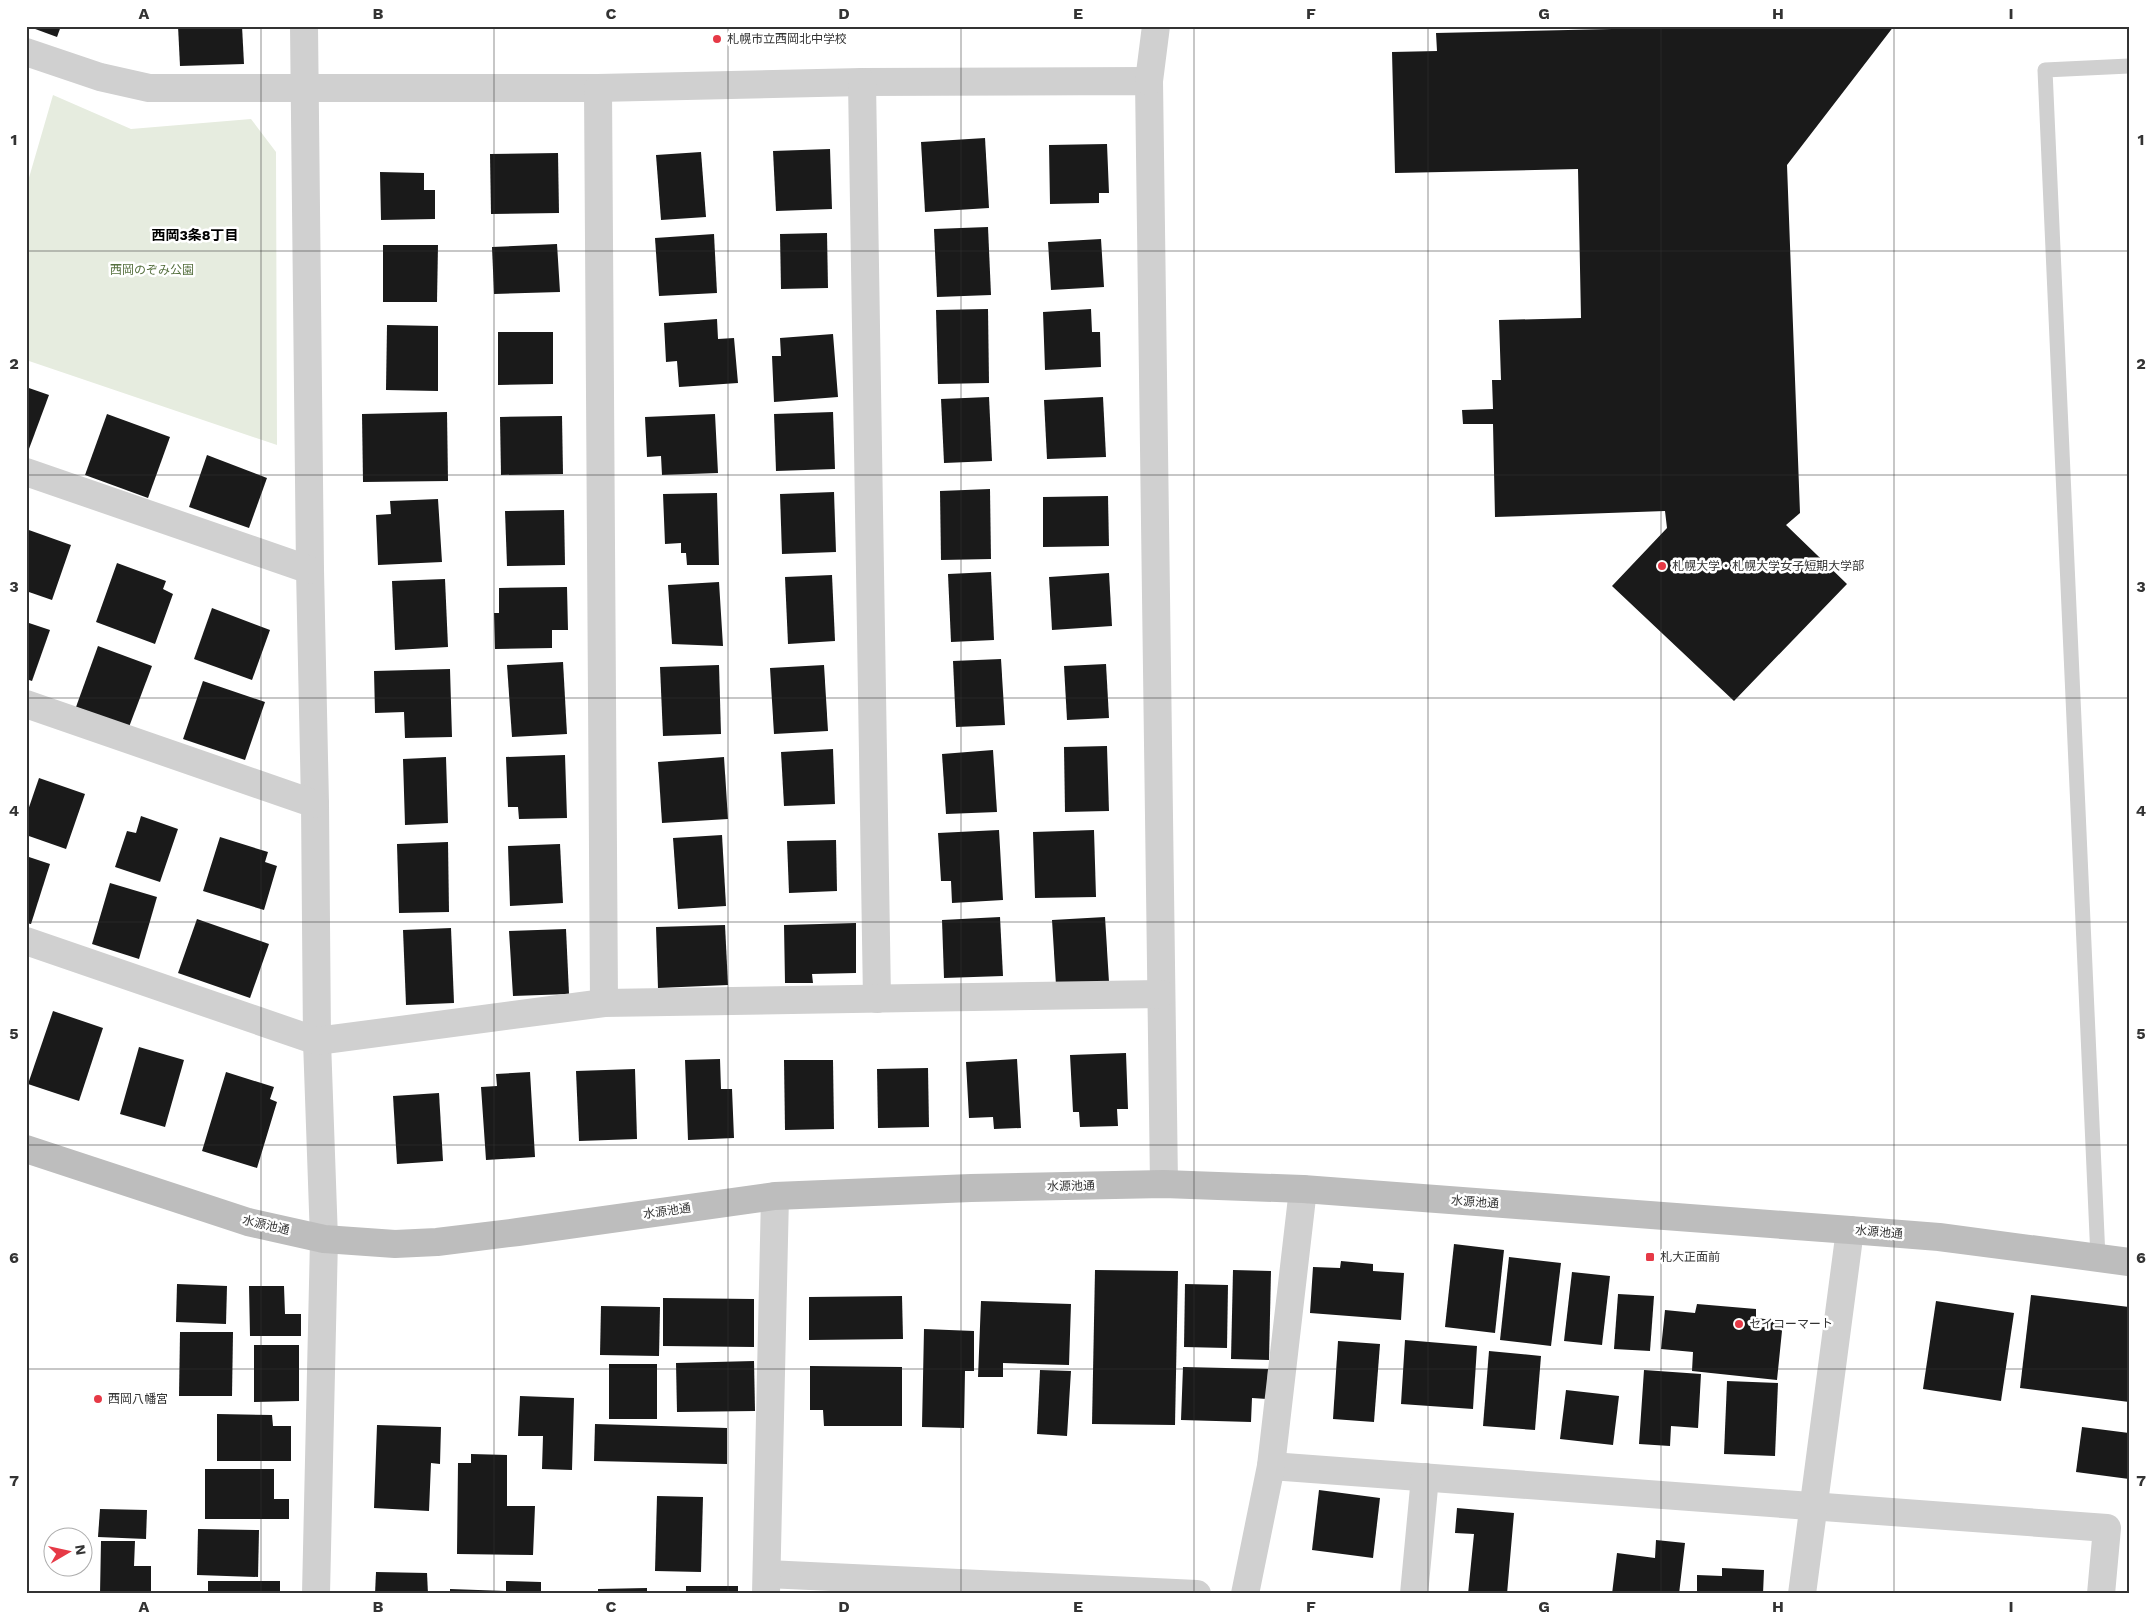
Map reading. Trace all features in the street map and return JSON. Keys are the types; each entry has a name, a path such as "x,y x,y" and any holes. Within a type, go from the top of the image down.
{"street":[{"path":"304,26 317,1041 324,1238 316,1594"},
{"path":"1156,26 1149,81 1164,1184"},
{"path":"26,52 100,77 149,88 598,88 862,82 1149,81"},
{"path":"862,82 877,998"},
{"path":"598,88 604,1003"},
{"path":"26,472 310,570"},
{"path":"26,704 315,804"},
{"path":"26,941 317,1041 604,1003 1161,994"},
{"name":"水源池通","path":"26,1148 248,1222 324,1238 395,1244 437,1242 775,1196 970,1188 1164,1184 1303,1189 1939,1237 2129,1262"},
{"path":"1245,1594 1271,1466 1303,1189"},
{"path":"775,1196 767,1584 1197,1594"},
{"path":"1802,1594 1850,1230"},
{"path":"1271,1466 2107,1528 2101,1594"},
{"path":"1414,1594 1425,1477"}],"lane":[{"path":"2098,1258 2045,70 2129,66"}],"green space":[{"name":"西岡のぞみ公園","path":"53,95 131,129 251,119 276,152 277,445 26,360 26,188"}],"building":[{"path":"27,26 61,26 57,37"},
{"path":"178,26 242,26 244,64 180,66"},
{"path":"402,26 468,26 468,28 402,29"},
{"path":"1656,26 1894,26 1787,165 1800,513 1786,525 1847,584 1734,701 1612,586 1667,528 1665,511 1495,517 1493,424 1463,424 1462,410 1493,409 1492,380 1501,380 1499,320 1581,318 1578,169 1395,173 1392,52 1437,51 1436,33 1656,28"},
{"path":"985,138 989,208 925,212 921,142"},
{"path":"1107,144 1109,193 1099,193 1099,203 1050,204 1049,145"},
{"path":"830,149 832,209 776,211 773,151"},
{"path":"701,152 706,217 661,220 656,155"},
{"path":"558,153 559,213 491,214 490,154"},
{"path":"380,172 424,173 424,190 435,190 435,219 381,220"},
{"path":"988,227 991,295 937,297 934,229"},
{"path":"827,233 828,288 781,289 780,234"},
{"path":"714,234 717,293 659,296 655,238"},
{"path":"1101,239 1104,287 1051,290 1048,242"},
{"path":"557,244 560,292 494,294 492,247"},
{"path":"383,245 438,245 437,302 383,302"},
{"path":"988,309 989,383 938,384 936,310"},
{"path":"1091,309 1092,332 1100,332 1101,367 1045,370 1043,312"},
{"path":"717,319 718,339 734,338 738,383 679,387 677,361 666,362 664,323"},
{"path":"387,325 438,326 438,391 386,390"},
{"path":"498,332 553,332 553,384 498,385"},
{"path":"833,334 838,397 774,402 772,356 781,356 780,338"},
{"path":"26,387 49,395 26,457"},
{"path":"989,397 992,461 944,463 941,399"},
{"path":"1103,397 1106,457 1047,459 1044,400"},
{"path":"447,412 448,481 363,482 362,414"},
{"path":"833,412 835,469 776,471 774,414"},
{"path":"107,414 170,437 148,498 85,475"},
{"path":"715,414 718,473 662,475 661,456 647,457 645,417"},
{"path":"562,416 563,474 501,475 500,417"},
{"path":"207,455 267,478 249,528 189,507"},
{"path":"990,489 991,559 941,560 940,491"},
{"path":"834,492 836,552 782,554 780,494"},
{"path":"717,493 719,565 687,565 686,553 681,553 681,543 665,544 663,494"},
{"path":"1108,496 1109,546 1043,547 1043,497"},
{"path":"438,499 442,562 378,565 376,515 391,514 390,501"},
{"path":"564,510 565,565 507,566 505,511"},
{"path":"26,529 71,545 52,600 26,591"},
{"path":"117,563 166,581 163,589 173,594 155,644 96,622"},
{"path":"991,572 994,640 951,642 948,574"},
{"path":"1109,573 1112,626 1052,630 1049,577"},
{"path":"832,575 835,641 788,644 785,577"},
{"path":"445,579 448,647 395,650 392,581"},
{"path":"719,582 723,646 672,644 668,585"},
{"path":"567,587 568,630 552,630 552,648 495,649 494,613 499,613 499,588"},
{"path":"212,608 270,630 252,680 194,659"},
{"path":"26,622 50,630 32,681 26,679"},
{"path":"98,646 152,666 129,727 76,707"},
{"path":"1001,659 1005,725 956,727 953,661"},
{"path":"563,662 567,734 512,737 507,665"},
{"path":"1106,664 1109,718 1067,720 1064,666"},
{"path":"719,665 721,734 663,736 660,667"},
{"path":"824,665 828,731 774,734 770,668"},
{"path":"450,669 452,737 405,738 404,712 375,713 374,671"},
{"path":"203,681 265,702 245,760 183,739"},
{"path":"1107,746 1109,811 1065,812 1064,747"},
{"path":"833,749 835,804 784,806 781,752"},
{"path":"993,750 997,812 946,814 942,754"},
{"path":"565,755 567,818 519,819 518,807 508,807 506,757"},
{"path":"446,757 448,823 405,825 403,759"},
{"path":"724,757 728,819 662,823 658,762"},
{"path":"39,778 85,794 66,849 26,835 26,816"},
{"path":"141,816 178,829 160,882 115,867 127,831 136,833"},
{"path":"999,830 1003,900 952,903 951,881 941,881 938,833"},
{"path":"1094,830 1096,897 1035,898 1033,832"},
{"path":"722,835 726,906 678,909 673,838"},
{"path":"220,837 268,852 265,862 277,866 264,910 203,891"},
{"path":"836,840 837,891 789,893 787,841"},
{"path":"448,842 449,912 399,913 397,844"},
{"path":"560,844 563,903 510,906 508,846"},
{"path":"26,856 50,864 31,924 26,923"},
{"path":"110,883 157,897 139,959 92,944"},
{"path":"1000,917 1003,976 944,978 942,920"},
{"path":"1105,917 1109,982 1056,985 1052,920"},
{"path":"197,919 269,944 250,998 178,973"},
{"path":"856,923 856,973 812,974 813,983 785,983 784,925"},
{"path":"725,925 728,985 658,988 656,927"},
{"path":"451,928 454,1003 406,1005 403,930"},
{"path":"566,929 569,994 513,996 509,931"},
{"path":"53,1011 103,1028 79,1101 28,1084"},
{"path":"139,1047 184,1060 165,1127 120,1114"},
{"path":"1126,1053 1128,1109 1117,1109 1118,1126 1080,1127 1079,1112 1073,1112 1070,1055"},
{"path":"720,1059 721,1089 732,1089 734,1138 688,1140 685,1060"},
{"path":"1017,1059 1021,1128 994,1129 993,1117 969,1118 966,1062"},
{"path":"784,1060 833,1060 834,1129 785,1130"},
{"path":"928,1068 929,1127 878,1128 877,1069"},
{"path":"635,1069 637,1139 579,1141 576,1071"},
{"path":"226,1072 274,1087 270,1099 277,1102 257,1168 202,1151"},
{"path":"530,1072 535,1157 486,1160 481,1087 497,1086 496,1074"},
{"path":"439,1093 443,1161 397,1164 393,1096"},
{"path":"1454,1244 1504,1250 1495,1333 1445,1327"},
{"path":"1509,1257 1561,1263 1551,1346 1500,1340"},
{"path":"1341,1261 1373,1264 1373,1271 1404,1273 1401,1320 1310,1313 1313,1267 1340,1268"},
{"path":"1095,1270 1178,1271 1175,1425 1092,1424"},
{"path":"1233,1270 1271,1271 1269,1360 1231,1359"},
{"path":"1572,1272 1610,1276 1602,1345 1564,1341"},
{"path":"177,1284 227,1286 226,1324 176,1322"},
{"path":"1185,1284 1228,1285 1227,1348 1184,1347"},
{"path":"249,1286 284,1286 285,1314 301,1314 301,1336 250,1336"},
{"path":"1618,1294 1654,1296 1650,1351 1614,1349"},
{"path":"2031,1295 2129,1307 2129,1402 2020,1388"},
{"path":"902,1296 903,1339 809,1340 809,1297"},
{"path":"663,1298 754,1299 754,1347 663,1346"},
{"path":"981,1301 1071,1304 1069,1365 1003,1363 1003,1377 978,1377"},
{"path":"1936,1301 2014,1313 2001,1401 1923,1389"},
{"path":"1697,1304 1756,1309 1756,1318 1783,1321 1777,1380 1692,1371 1693,1352 1661,1349 1665,1310 1695,1313"},
{"path":"601,1306 660,1307 659,1356 600,1355"},
{"path":"924,1329 974,1331 974,1371 965,1371 964,1428 922,1427"},
{"path":"180,1332 233,1332 232,1396 179,1396"},
{"path":"1405,1340 1477,1346 1473,1409 1401,1404"},
{"path":"1338,1341 1380,1344 1374,1422 1333,1419"},
{"path":"254,1345 299,1345 299,1401 254,1402"},
{"path":"1489,1351 1541,1356 1535,1430 1483,1426"},
{"path":"754,1361 755,1411 677,1412 676,1363"},
{"path":"609,1364 657,1364 657,1419 609,1419"},
{"path":"810,1366 902,1367 902,1426 824,1426 823,1410 810,1410"},
{"path":"1183,1367 1268,1369 1267,1399 1252,1398 1251,1422 1181,1420"},
{"path":"1040,1370 1071,1371 1067,1436 1037,1434"},
{"path":"1644,1370 1701,1374 1698,1428 1671,1426 1670,1446 1639,1444"},
{"path":"1727,1381 1778,1383 1775,1456 1724,1454"},
{"path":"1566,1390 1619,1396 1613,1445 1560,1439"},
{"path":"520,1396 574,1398 572,1470 542,1469 543,1436 518,1436"},
{"path":"217,1414 272,1415 273,1426 291,1426 291,1461 217,1461"},
{"path":"595,1424 727,1428 727,1464 594,1461"},
{"path":"377,1425 441,1427 440,1464 431,1463 429,1511 374,1508"},
{"path":"2082,1427 2129,1433 2129,1479 2076,1472"},
{"path":"471,1454 507,1455 507,1506 535,1506 533,1555 457,1554 458,1463 471,1463"},
{"path":"205,1469 274,1469 274,1499 289,1499 289,1519 205,1519"},
{"path":"1319,1490 1380,1498 1373,1558 1312,1550"},
{"path":"657,1496 703,1497 701,1572 655,1571"},
{"path":"1457,1508 1514,1513 1507,1594 1468,1594 1474,1534 1455,1533"},
{"path":"100,1509 147,1510 146,1539 98,1537"},
{"path":"198,1529 259,1530 258,1577 197,1575"},
{"path":"1656,1540 1685,1543 1679,1594 1612,1594 1617,1553 1655,1558"},
{"path":"101,1541 135,1541 134,1566 151,1566 151,1594 100,1594"},
{"path":"1722,1568 1764,1570 1763,1594 1697,1594 1697,1575 1722,1576"},
{"path":"376,1572 427,1573 428,1594 375,1594"},
{"path":"208,1581 280,1581 280,1594 208,1594"},
{"path":"506,1581 541,1582 541,1594 450,1594 450,1589 506,1591"},
{"path":"686,1586 738,1586 738,1594 686,1594"},
{"path":"647,1588 647,1594 598,1594 598,1589"}],"place":[{"name":"札幌市立西岡北中学校","path":"717,39"},
{"name":"札幌大学・札幌大学女子短期大学部","path":"1662,566"},
{"name":"札大正面前","path":"1650,1257"},
{"name":"セイコーマート","path":"1739,1324"},
{"name":"西岡八幡宮","path":"98,1399"}],"district":[{"name":"西岡3条8丁目","path":"195,235"}]}
